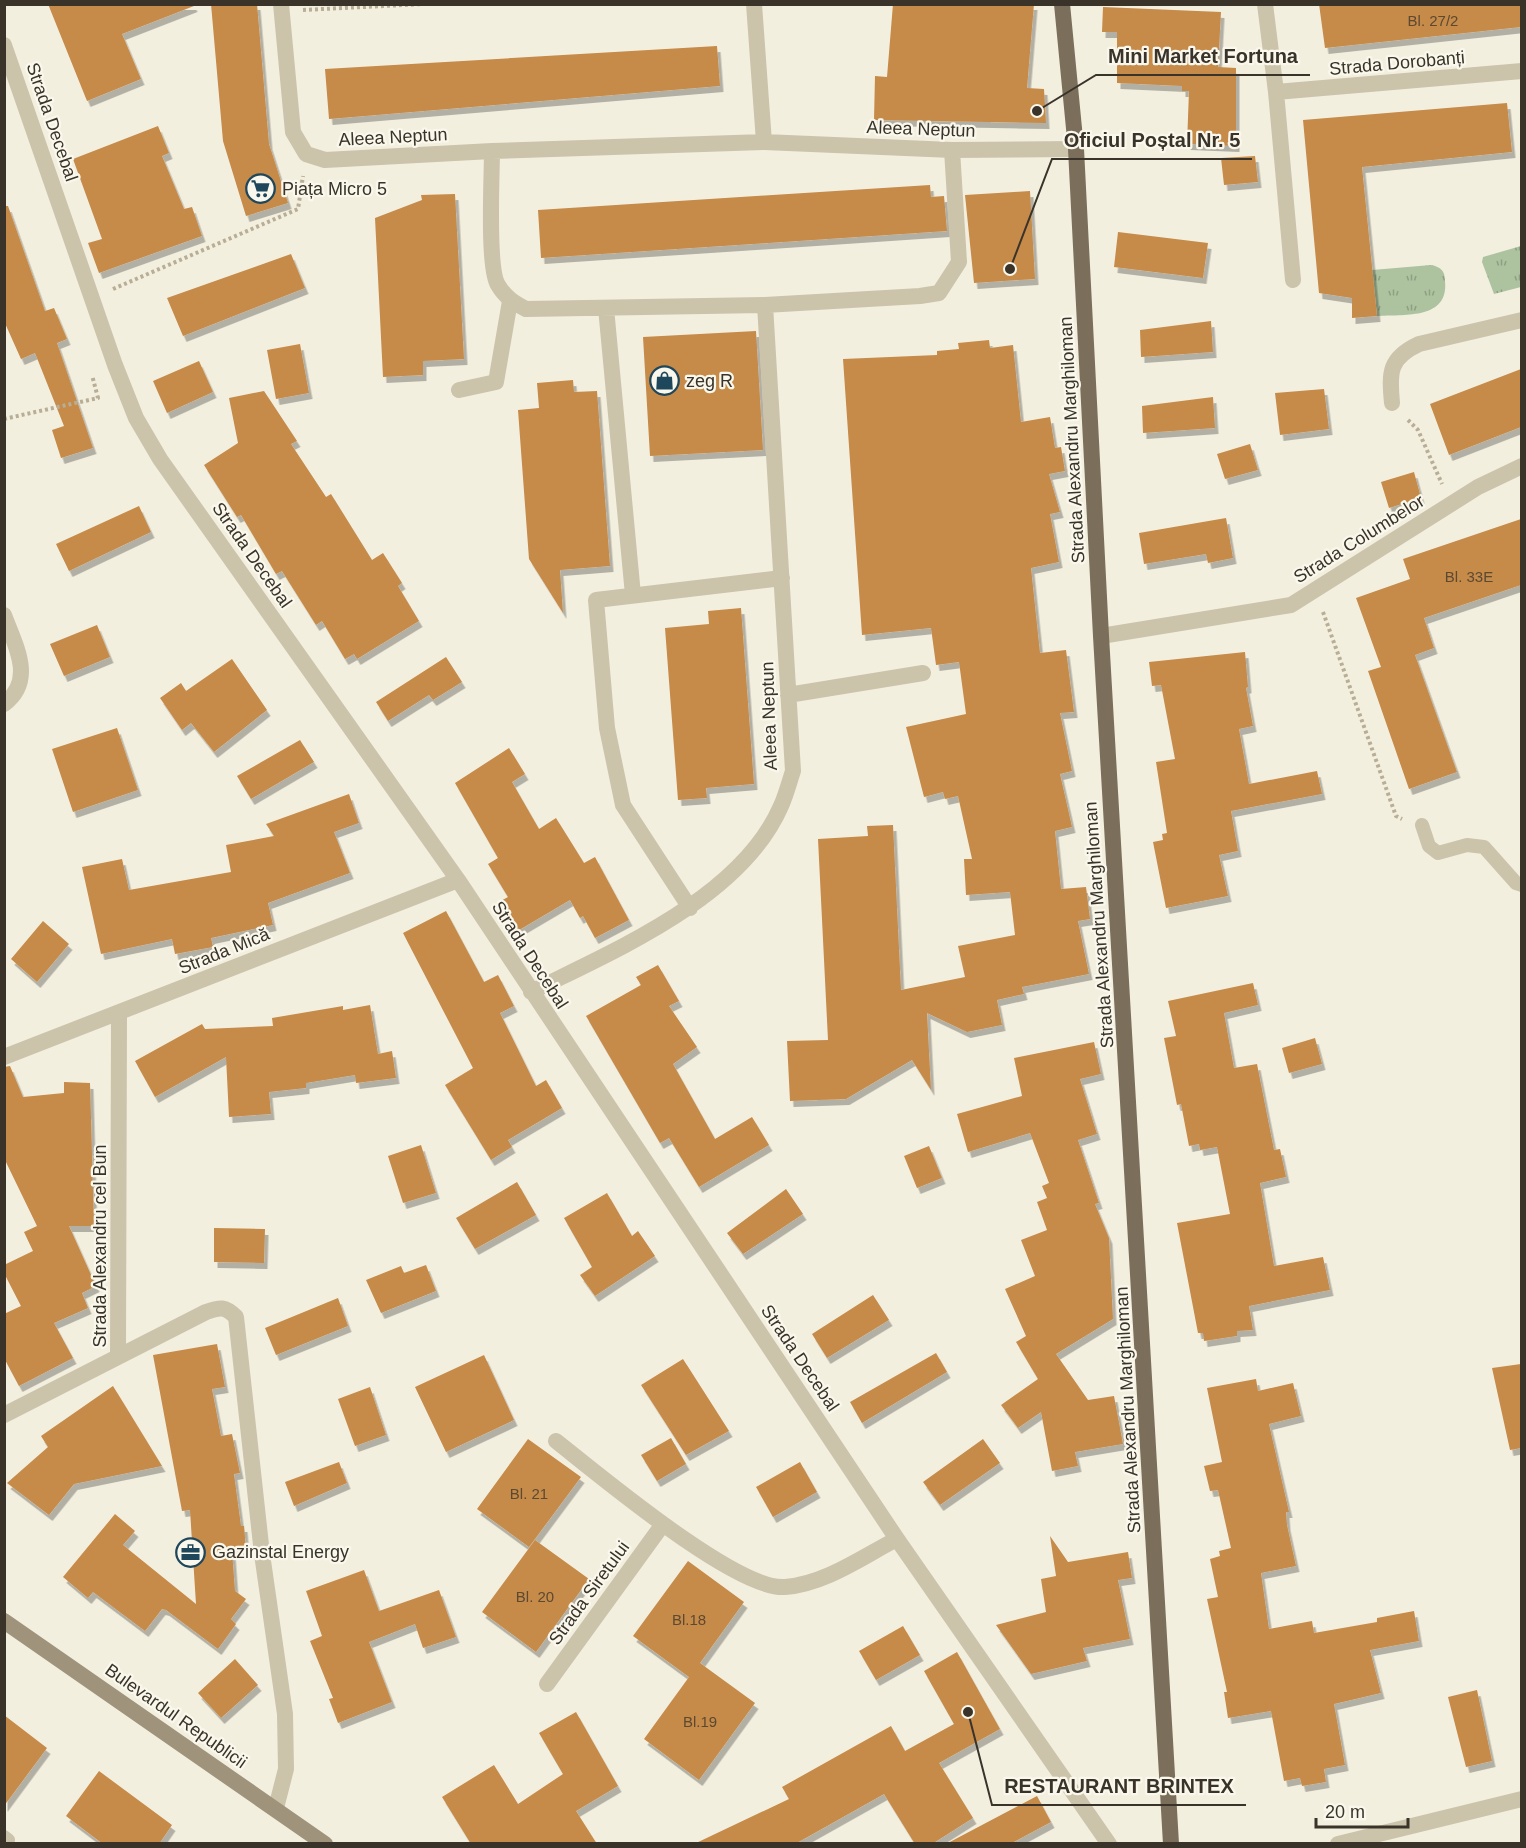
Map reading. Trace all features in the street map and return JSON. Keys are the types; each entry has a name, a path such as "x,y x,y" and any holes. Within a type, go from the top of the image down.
{"main road":[{"name":"Strada Alexandru Marghiloman","path":"1062,4 1076,149 1101,636 1171,1844"},
{"name":"Bulevardul Republicii","path":"4,1621 326,1844"}],"street":[{"path":"754,4 764,142"},
{"path":"1265,4 1276,92 1293,280"},
{"path":"281,8 293,132 306,154"},
{"name":"Strada Decebal","path":"4,45 115,364 136,418 160,459 458,880 897,1539 1109,1844"},
{"name":"Strada Dorobanți","path":"1276,92 1521,72"},
{"name":"Aleea Neptun","path":"306,154 325,160 356,160 492,151 764,142 952,150 1076,149"},
{"path":"492,151 493,263 496,283 510,301 526,309 765,305 939,293 959,262 952,150"},
{"path":"459,390 496,382 510,301"},
{"name":"Aleea Neptun","path":"531,992 665,925 690,908 733,872 759,842 781,807 793,771 765,305"},
{"path":"606,308 633,595"},
{"path":"1392,403 1391,370 1395,361 1406,351 1419,344 1521,320"},
{"name":"Strada Columbelor","path":"1101,636 1291,604 1316,592 1478,487 1521,466"},
{"path":"690,908 622,805 607,728 596,600 782,578"},
{"path":"4,615 22,664 22,681 14,696 4,704"},
{"path":"788,694 923,673"},
{"name":"Strada Mică","path":"4,1057 458,880"},
{"name":"Strada Alexandru cel Bun","path":"119,1014 118,1356 219,1307 228,1309 236,1317 262,1554 285,1713 286,1769 276,1809"},
{"path":"4,1415 118,1356"},
{"path":"556,1441 663,1524 757,1583 782,1588 807,1584 897,1539"},
{"name":"Strada Siretului","path":"547,1684 663,1524"},
{"path":"1338,1844 1521,1799"}],"lane":[{"path":"1422,825 1430,846 1438,853 1467,845 1484,847 1516,883 1521,885"}],"path":[{"path":"281,8 424,4"},
{"path":"107,291 298,209 306,154"},
{"path":"4,419 98,398 91,375 115,364"},
{"path":"1392,403 1418,430 1450,504"},
{"path":"1316,592 1396,816 1422,825"}],"green space":[{"path":"1521,246 1521,287 1494,294 1482,262 1483,257"},
{"path":"1431,265 1440,268 1444,275 1444,294 1440,303 1423,312 1377,316 1372,270"}],"building":[{"path":"48,4 193,4 194,6 122,34 141,79 87,101"},
{"path":"211,4 257,4 269,144 288,203 246,216 223,141"},
{"path":"893,4 1034,4 1027,88 1044,89 1046,123 874,120 875,76 887,77"},
{"path":"1319,4 1521,4 1521,27 1325,48"},
{"path":"1103,7 1221,12 1218,67 1236,68 1236,146 1187,144 1189,91 1182,91 1182,86 1117,83 1117,32 1102,32"},
{"path":"717,46 720,86 329,119 325,69"},
{"path":"1507,103 1512,152 1362,167 1377,316 1352,318 1352,298 1319,293 1303,120"},
{"path":"158,126 169,153 162,156 184,209 192,207 202,236 99,273 88,243 102,239 73,159"},
{"path":"1255,156 1258,182 1224,185 1221,158"},
{"path":"930,185 931,197 944,196 947,231 541,258 538,210"},
{"path":"1030,191 1035,279 974,283 965,195"},
{"path":"455,194 464,359 423,361 423,375 383,377 375,218 422,200 421,195"},
{"path":"4,206 8,206 45,311 54,308 67,339 57,343 93,448 61,458 52,430 64,426 35,353 21,359 4,321"},
{"path":"1118,232 1208,243 1203,278 1114,267"},
{"path":"291,254 305,288 183,336 167,298"},
{"path":"1211,321 1213,352 1141,357 1140,330"},
{"path":"756,331 763,450 650,456 643,337"},
{"path":"989,340 990,348 1013,345 1021,422 1050,417 1055,448 1061,447 1065,471 1049,474 1060,512 1050,514 1059,562 1031,568 1040,653 1066,650 1074,712 1060,713 1072,771 1060,774 1072,827 1055,831 1061,889 1086,887 1090,919 1078,921 1089,974 1022,987 1024,994 997,1000 1002,1025 967,1032 927,1013 931,1090 912,1060 846,1099 790,1101 787,1041 828,1040 818,839 868,836 867,826 893,825 901,990 965,977 958,946 1015,935 1010,892 966,895 964,859 972,859 958,796 945,799 943,792 924,797 906,727 966,714 959,662 936,665 931,628 862,635 843,359 937,355 937,351 959,349 958,343"},
{"path":"300,344 309,393 276,399 267,350"},
{"path":"199,361 213,392 167,413 153,381"},
{"path":"1521,369 1521,427 1449,455 1430,404"},
{"path":"573,380 574,392 597,391 610,566 560,570 563,613 529,559 518,410 539,408 537,383"},
{"path":"1324,389 1329,429 1280,435 1275,393"},
{"path":"264,391 297,441 291,444 326,497 331,494 372,560 383,553 402,583 398,586 419,621 357,659 354,654 345,659 322,621 316,625 282,571 276,574 241,515 237,517 204,465 238,443 229,398"},
{"path":"1213,397 1215,428 1143,433 1142,406"},
{"path":"1250,444 1258,470 1225,479 1217,454"},
{"path":"1414,472 1421,498 1389,508 1381,482"},
{"path":"139,506 151,532 69,571 56,544"},
{"path":"1226,518 1233,558 1208,563 1206,554 1144,564 1139,533"},
{"path":"1521,519 1521,585 1424,618 1434,648 1415,655 1457,772 1409,789 1368,671 1381,667 1356,598 1410,579 1403,559"},
{"path":"741,608 754,784 706,788 707,798 678,800 665,628 709,624 708,611"},
{"path":"97,625 110,657 64,676 50,644"},
{"path":"1245,652 1248,687 1246,688 1253,726 1239,729 1249,784 1317,771 1322,794 1231,811 1238,851 1219,855 1228,896 1166,908 1153,842 1163,840 1162,834 1167,833 1156,762 1175,759 1161,685 1152,686 1149,662"},
{"path":"446,657 462,682 433,700 429,695 388,721 376,702"},
{"path":"232,659 267,710 214,752 191,723 182,730 160,698 181,683 186,691"},
{"path":"117,728 138,790 73,812 52,749"},
{"path":"300,740 314,762 251,799 237,776"},
{"path":"509,748 525,774 512,782 539,829 556,818 584,863 595,857 629,920 595,938 583,916 580,918 570,900 514,933 497,903 508,897 488,864 498,858 455,783"},
{"path":"349,794 359,823 334,832 350,873 268,903 273,925 211,938 213,947 175,954 172,939 101,954 82,867 122,859 129,890 231,872 226,845 274,836 266,824"},
{"path":"446,911 484,982 498,975 514,1006 500,1013 536,1086 546,1080 562,1108 508,1140 512,1147 491,1160 445,1085 473,1068 403,933"},
{"path":"43,921 69,944 37,982 11,959"},
{"path":"658,965 679,1001 669,1006 697,1047 673,1064 715,1139 752,1117 769,1145 699,1187 669,1138 660,1143 586,1016 641,985 636,977"},
{"path":"1253,983 1258,1005 1224,1013 1234,1068 1257,1064 1274,1150 1280,1149 1286,1177 1260,1183 1274,1266 1323,1257 1330,1290 1249,1306 1253,1330 1237,1331 1237,1336 1204,1341 1203,1333 1198,1333 1177,1223 1230,1214 1217,1147 1200,1150 1199,1144 1189,1146 1181,1104 1177,1105 1164,1038 1176,1036 1168,1001"},
{"path":"370,1005 378,1054 392,1051 396,1078 356,1083 355,1075 306,1083 306,1088 269,1092 271,1114 229,1117 226,1057 155,1097 135,1061 202,1024 205,1029 273,1026 272,1018 343,1006 343,1010"},
{"path":"1315,1038 1322,1064 1289,1073 1282,1048"},
{"path":"1094,1042 1101,1074 1080,1079 1097,1134 1078,1140 1099,1203 1095,1204 1109,1238 1113,1319 1056,1354 1088,1400 1114,1396 1123,1444 1075,1452 1078,1466 1052,1471 1041,1412 1018,1428 1001,1405 1038,1379 1016,1342 1026,1336 1005,1289 1035,1276 1021,1240 1047,1230 1037,1202 1047,1198 1042,1186 1049,1183 1030,1133 968,1152 957,1114 1022,1096 1014,1058"},
{"path":"10,1066 23,1097 64,1093 64,1082 90,1083 94,1226 69,1226 96,1286 82,1293 88,1308 54,1323 73,1358 19,1386 4,1358 4,1314 21,1306 4,1273 4,1265 33,1251 24,1232 37,1226 4,1158 4,1067"},
{"path":"421,1145 436,1193 403,1203 388,1156"},
{"path":"929,1146 942,1178 917,1188 904,1156"},
{"path":"517,1182 536,1215 475,1249 456,1218"},
{"path":"786,1189 803,1214 743,1254 727,1233"},
{"path":"607,1193 632,1236 638,1231 655,1256 595,1296 580,1275 592,1267 564,1218"},
{"path":"214,1228 265,1229 264,1263 214,1262"},
{"path":"426,1265 436,1291 381,1313 366,1280 401,1266 404,1273"},
{"path":"873,1295 889,1320 827,1358 812,1334"},
{"path":"338,1298 348,1326 276,1355 265,1328"},
{"path":"217,1344 225,1387 212,1389 221,1436 232,1434 240,1473 234,1474 246,1550 232,1551 235,1591 246,1599 231,1619 236,1624 218,1649 162,1609 145,1631 93,1592 88,1598 63,1577 115,1514 135,1531 123,1545 196,1604 190,1510 182,1511 153,1355"},
{"path":"936,1353 947,1372 862,1423 850,1402"},
{"path":"484,1355 514,1420 446,1452 415,1387"},
{"path":"683,1359 729,1431 686,1455 641,1385"},
{"path":"1521,1364 1521,1448 1510,1450 1492,1368"},
{"path":"1256,1379 1258,1391 1293,1383 1301,1416 1269,1424 1289,1512 1286,1512 1287,1525 1296,1566 1261,1573 1269,1629 1312,1621 1314,1633 1377,1622 1377,1618 1414,1611 1419,1641 1370,1650 1381,1693 1334,1704 1345,1765 1324,1769 1326,1782 1302,1786 1300,1778 1284,1781 1271,1711 1228,1718 1224,1692 1227,1692 1207,1599 1218,1597 1210,1559 1220,1556 1219,1551 1231,1548 1218,1490 1210,1491 1204,1466 1222,1462 1207,1388"},
{"path":"113,1386 162,1466 74,1484 49,1515 7,1483 48,1447 41,1436"},
{"path":"370,1387 386,1435 355,1446 338,1399"},
{"path":"671,1438 686,1464 657,1481 641,1455"},
{"path":"528,1439 581,1477 529,1547 477,1509"},
{"path":"983,1439 1000,1463 940,1505 923,1482"},
{"path":"339,1462 347,1483 294,1506 285,1482"},
{"path":"800,1462 817,1492 773,1517 756,1487"},
{"path":"1050,1536 1068,1562 1128,1552 1132,1578 1118,1580 1130,1639 1083,1648 1087,1661 1031,1674 996,1625 1046,1612 1041,1579 1056,1576"},
{"path":"535,1540 589,1579 536,1652 482,1612"},
{"path":"688,1561 744,1602 700,1663 755,1703 699,1780 644,1739 689,1677 633,1636"},
{"path":"364,1570 379,1611 439,1590 456,1637 423,1648 415,1624 369,1642 392,1702 338,1723 329,1699 333,1698 310,1641 322,1636 306,1591"},
{"path":"903,1626 920,1655 876,1680 859,1651"},
{"path":"957,1652 1000,1729 939,1763 973,1818 932,1844 915,1844 884,1794 795,1844 694,1844 789,1799 782,1787 891,1726 905,1751 954,1724 924,1671"},
{"path":"235,1659 258,1685 221,1718 198,1693"},
{"path":"1477,1690 1492,1761 1466,1767 1448,1697"},
{"path":"576,1712 618,1786 576,1811 597,1844 471,1844 442,1797 494,1765 518,1804 563,1774 539,1733"},
{"path":"4,1715 47,1748 4,1806"},
{"path":"99,1771 172,1825 159,1844 103,1844 66,1816"},
{"path":"1037,1796 1051,1822 1010,1844 946,1844"}],"place":[{"name":"Mini Market Fortuna","path":"1037,111"},
{"name":"Piața Micro 5","path":"261,189"},
{"name":"Oficiul Poștal Nr. 5","path":"1010,269"},
{"name":"zeg R","path":"665,381"},
{"name":"Gazinstal Energy","path":"191,1552"},
{"name":"RESTAURANT BRINTEX","path":"968,1712"}]}
